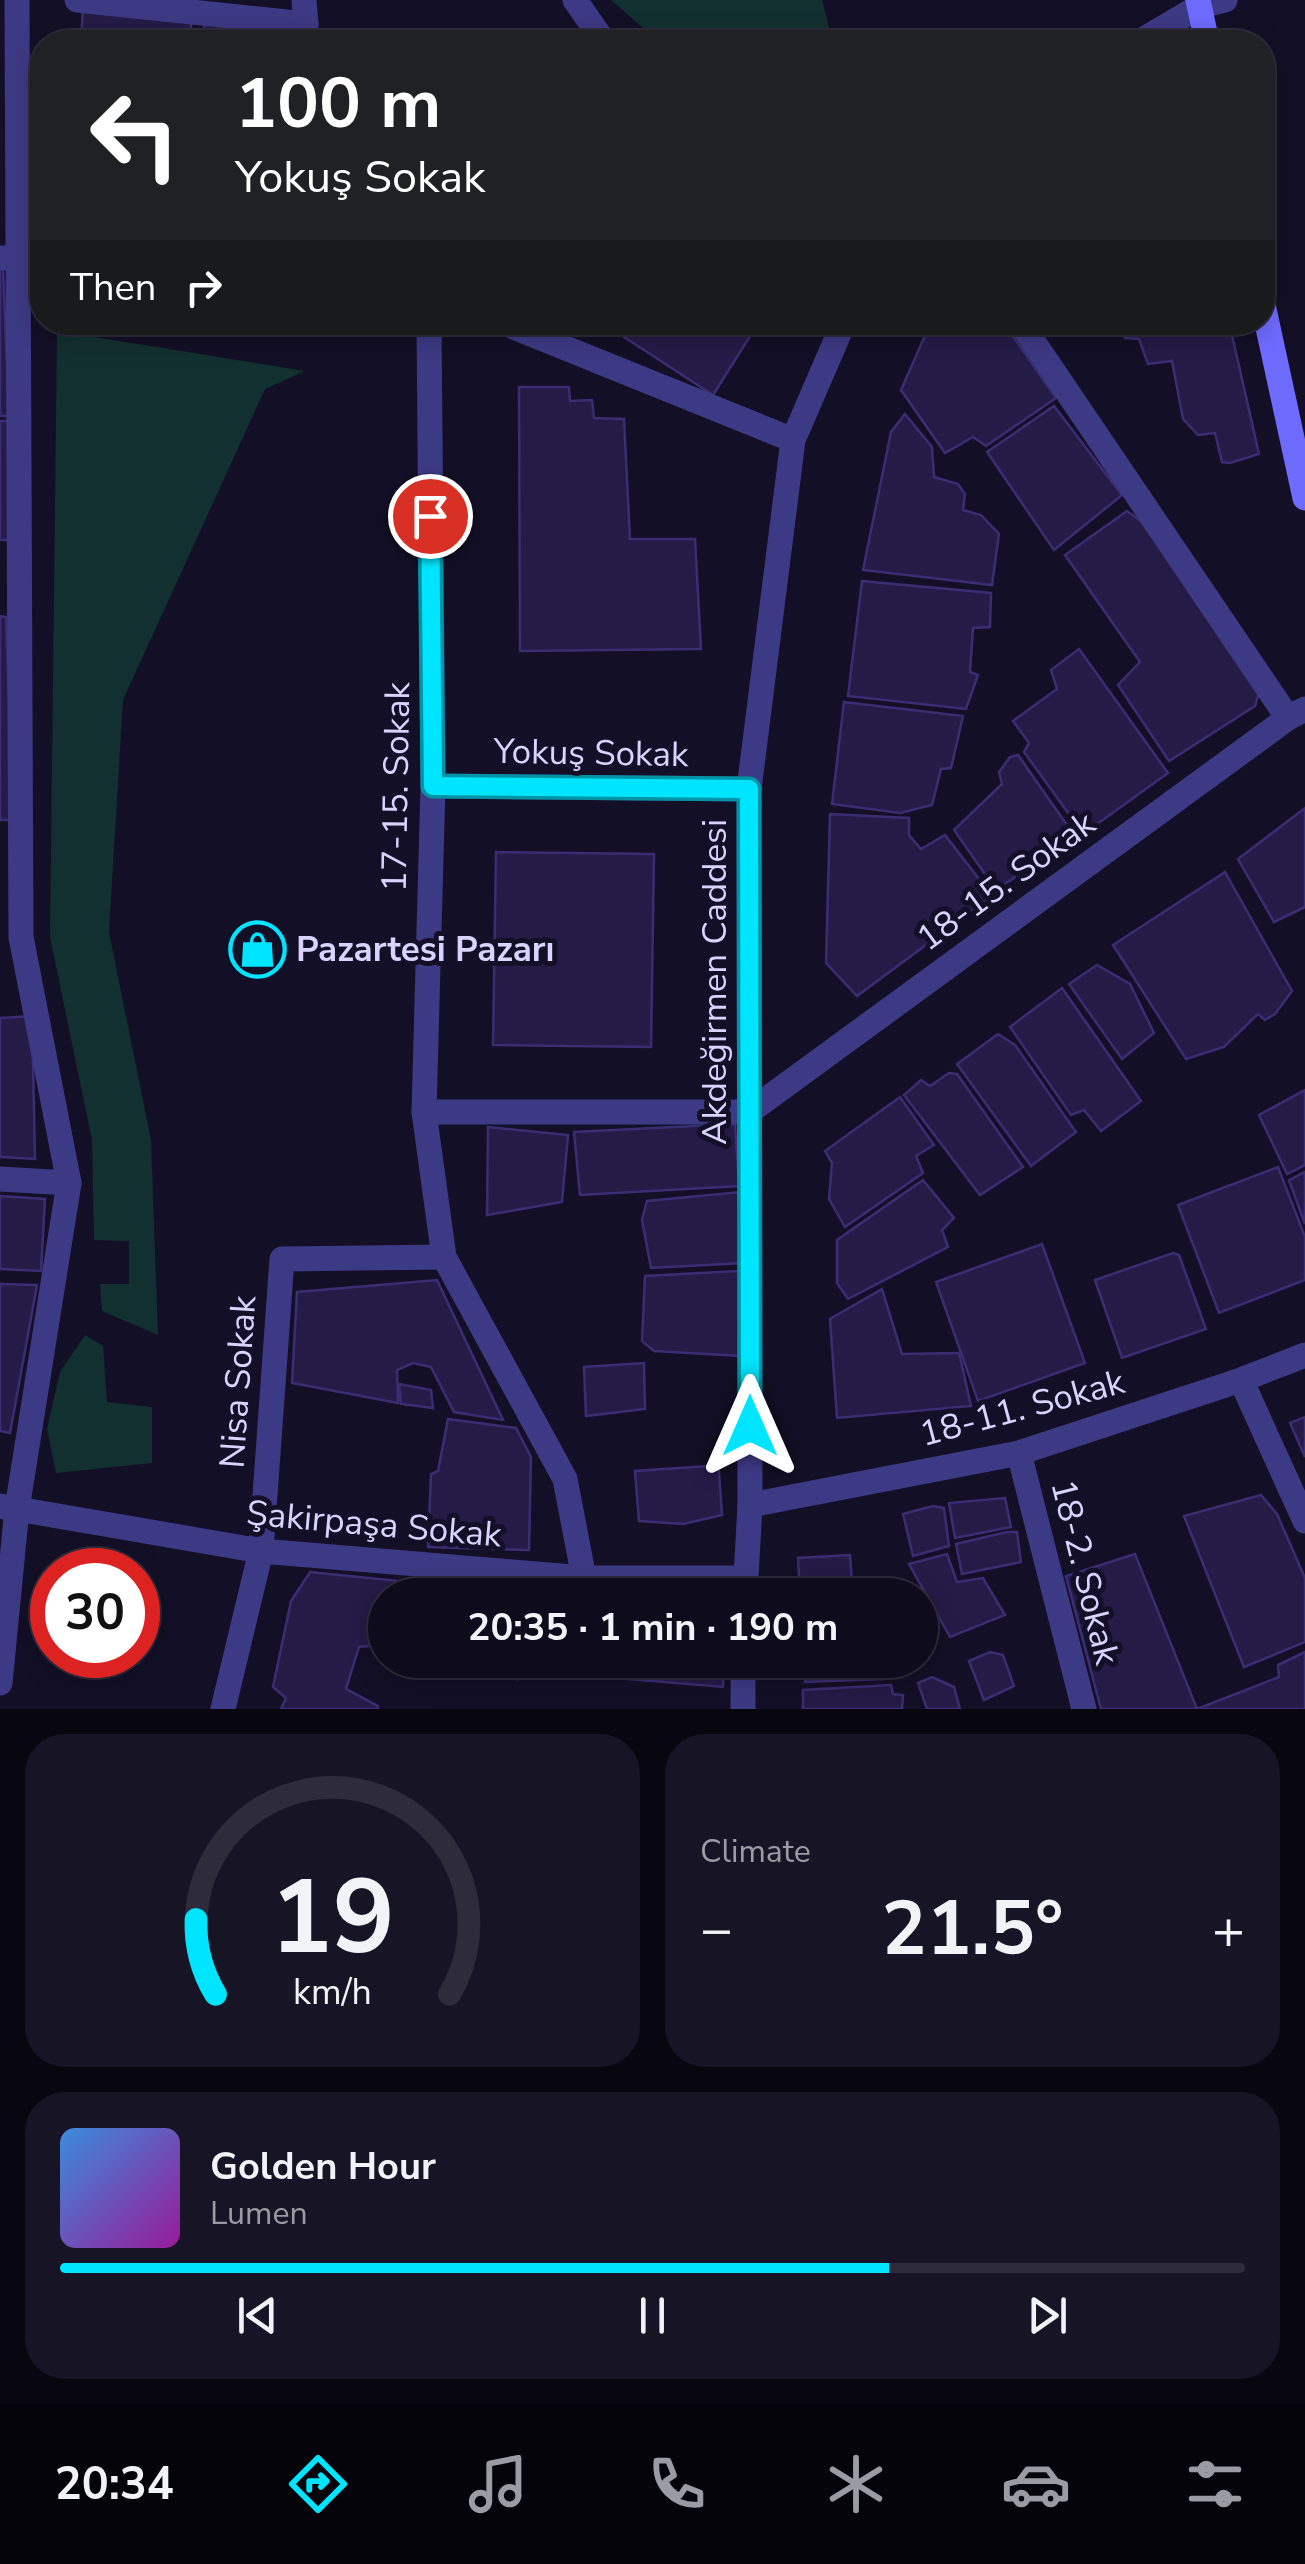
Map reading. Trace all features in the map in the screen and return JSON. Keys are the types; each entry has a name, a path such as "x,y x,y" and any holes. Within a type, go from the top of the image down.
{"street":[{"path":"0,1683 8,1508 69,1183 21,938 9,608 20,259 17,0"},
{"path":"77,0 304,22"},
{"path":"575,0 596,30"},
{"path":"1160,30 1208,2"},
{"path":"1208,2 1208,30"},
{"name":"17-15. Sokak","path":"429,335 433,786 424,1112 444,1257 564,1479 584,1578"},
{"path":"533,335 793,440"},
{"name":"Akdeğirmen Caddesi","path":"745,1578 750,1505 749,789 793,440 838,335"},
{"path":"1029,335 1296,714"},
{"path":"1270,335 1305,498"},
{"name":"18-15. Sokak","path":"749,1112 1296,714"},
{"name":"Yokuş Sokak","path":"433,786 749,789"},
{"path":"424,1112 749,1112"},
{"path":"0,1179 69,1183"},
{"name":"Nisa Sokak","path":"262,1552 282,1259 444,1257"},
{"name":"18-11. Sokak","path":"750,1505 1019,1453 1241,1380 1305,1354"},
{"path":"1241,1380 1305,1521"},
{"name":"18-2. Sokak","path":"1019,1453 1084,1709"},
{"name":"Şakirpaşa Sokak","path":"8,1508 262,1552 584,1578"},
{"path":"222,1709 262,1552"},
{"path":"743,1709 744,1678"}],"green space":[{"path":"611,0 822,0 830,30 645,30"},
{"path":"57,335 82,335 305,371 265,389 123,700 109,932 151,1140 158,1335 102,1311 100,1284 129,1284 129,1241 94,1240 92,1140 50,937"},
{"path":"85,1335 103,1346 107,1402 152,1407 152,1463 56,1473 47,1429 60,1372"}],"building":[{"path":"83,6 191,22 191,30 82,30"},
{"path":"205,23 251,30 203,30"},
{"path":"3,268 9,416 0,416"},
{"path":"621,335 751,335 713,395"},
{"path":"925,335 1012,335 1056,398 986,446 973,437 945,453 901,390"},
{"path":"1124,335 1232,335 1259,454 1222,462 1215,433 1198,435 1183,419 1172,361 1148,364 1139,339"},
{"path":"519,387 569,387 570,401 592,400 594,418 624,419 630,539 695,539 701,649 520,651"},
{"path":"1054,406 1122,495 1054,550 987,452"},
{"path":"905,414 932,447 934,477 958,484 965,494 963,510 981,515 999,534 992,585 863,570 891,432"},
{"path":"0,421 9,421 11,540 0,540"},
{"path":"1127,511 1141,521 1260,689 1255,706 1169,761 1118,685 1140,662 1065,555"},
{"path":"862,581 991,593 990,627 973,628 970,672 978,675 966,709 848,696"},
{"path":"0,616 6,617 13,820 0,820"},
{"path":"1079,649 1168,773 1093,827 1079,828 1024,752 1029,743 1013,721 1057,689 1051,670"},
{"path":"844,702 963,716 951,768 941,769 932,805 900,813 832,804"},
{"path":"1018,755 1067,825 1069,842 1003,885 989,880 954,830 1002,784 999,772 1010,757"},
{"path":"1305,808 1305,907 1274,922 1238,859"},
{"path":"830,814 909,818 909,835 921,849 945,835 992,896 857,996 826,963"},
{"path":"496,852 654,854 651,1047 493,1045"},
{"path":"1225,872 1292,991 1275,1014 1265,1020 1258,1014 1224,1047 1186,1059 1113,945"},
{"path":"1097,965 1130,984 1154,1033 1122,1059 1069,984"},
{"path":"1062,988 1141,1101 1101,1131 1084,1110 1071,1115 1010,1027"},
{"path":"32,1016 35,1159 0,1157 0,1018"},
{"path":"998,1034 1015,1045 1076,1132 1031,1166 957,1064"},
{"path":"949,1073 957,1074 1023,1167 980,1195 904,1095 921,1080 930,1086"},
{"path":"1305,1090 1305,1165 1287,1174 1259,1115"},
{"path":"900,1097 934,1145 916,1156 923,1173 845,1227 829,1199 832,1163 825,1151"},
{"path":"735,1124 739,1186 580,1195 574,1132"},
{"path":"488,1127 568,1135 562,1202 487,1215"},
{"path":"1278,1167 1305,1237 1305,1280 1219,1313 1178,1205"},
{"path":"1305,1172 1305,1224 1289,1180"},
{"path":"923,1180 954,1218 942,1230 948,1247 848,1299 837,1283 837,1240"},
{"path":"740,1192 743,1263 651,1268 642,1220 647,1201"},
{"path":"0,1196 45,1199 41,1271 0,1269"},
{"path":"1042,1244 1085,1363 978,1401 936,1282"},
{"path":"1173,1253 1179,1255 1206,1329 1122,1358 1095,1280"},
{"path":"738,1271 740,1356 654,1351 642,1341 645,1276"},
{"path":"437,1280 503,1420 454,1412 431,1367 413,1363 397,1370 398,1403 292,1383 297,1292"},
{"path":"0,1284 37,1285 10,1433 0,1431"},
{"path":"882,1289 902,1354 959,1353 971,1406 837,1418 830,1319"},
{"path":"644,1363 645,1409 586,1416 584,1367"},
{"path":"399,1384 431,1390 433,1408 401,1404"},
{"path":"1305,1417 1305,1457 1290,1423"},
{"path":"448,1419 516,1428 531,1457 529,1550 428,1547 431,1474 438,1471"},
{"path":"709,1466 719,1471 722,1515 683,1524 639,1521 635,1471"},
{"path":"1261,1495 1277,1514 1305,1578 1305,1642 1244,1667 1184,1516"},
{"path":"1005,1498 1011,1527 955,1538 949,1503"},
{"path":"933,1506 944,1508 949,1546 913,1556 903,1514"},
{"path":"1017,1532 1021,1562 962,1574 956,1544"},
{"path":"947,1554 957,1582 983,1578 1005,1615 950,1637 938,1616 938,1578 917,1578 909,1564"},
{"path":"1135,1554 1197,1709 1101,1709 1066,1576"},
{"path":"850,1555 852,1578 799,1578 798,1558"},
{"path":"310,1572 369,1578 368,1646 359,1647 346,1689 378,1709 281,1709 286,1698 273,1687 291,1601"},
{"path":"990,1652 1003,1655 1014,1686 984,1700 969,1661"},
{"path":"1305,1652 1305,1709 1197,1709 1279,1677 1278,1665"},
{"path":"616,1678 723,1678 723,1687"},
{"path":"806,1678 882,1679 805,1682"},
{"path":"934,1678 954,1687 960,1709 927,1709 918,1683"},
{"path":"891,1685 893,1694 903,1695 902,1709 803,1709 803,1690"}],"place":[{"name":"Pazartesi Pazarı","path":"257,949"}],"route":[{"path":"430,516 433,786 749,789 750,1426"}]}
